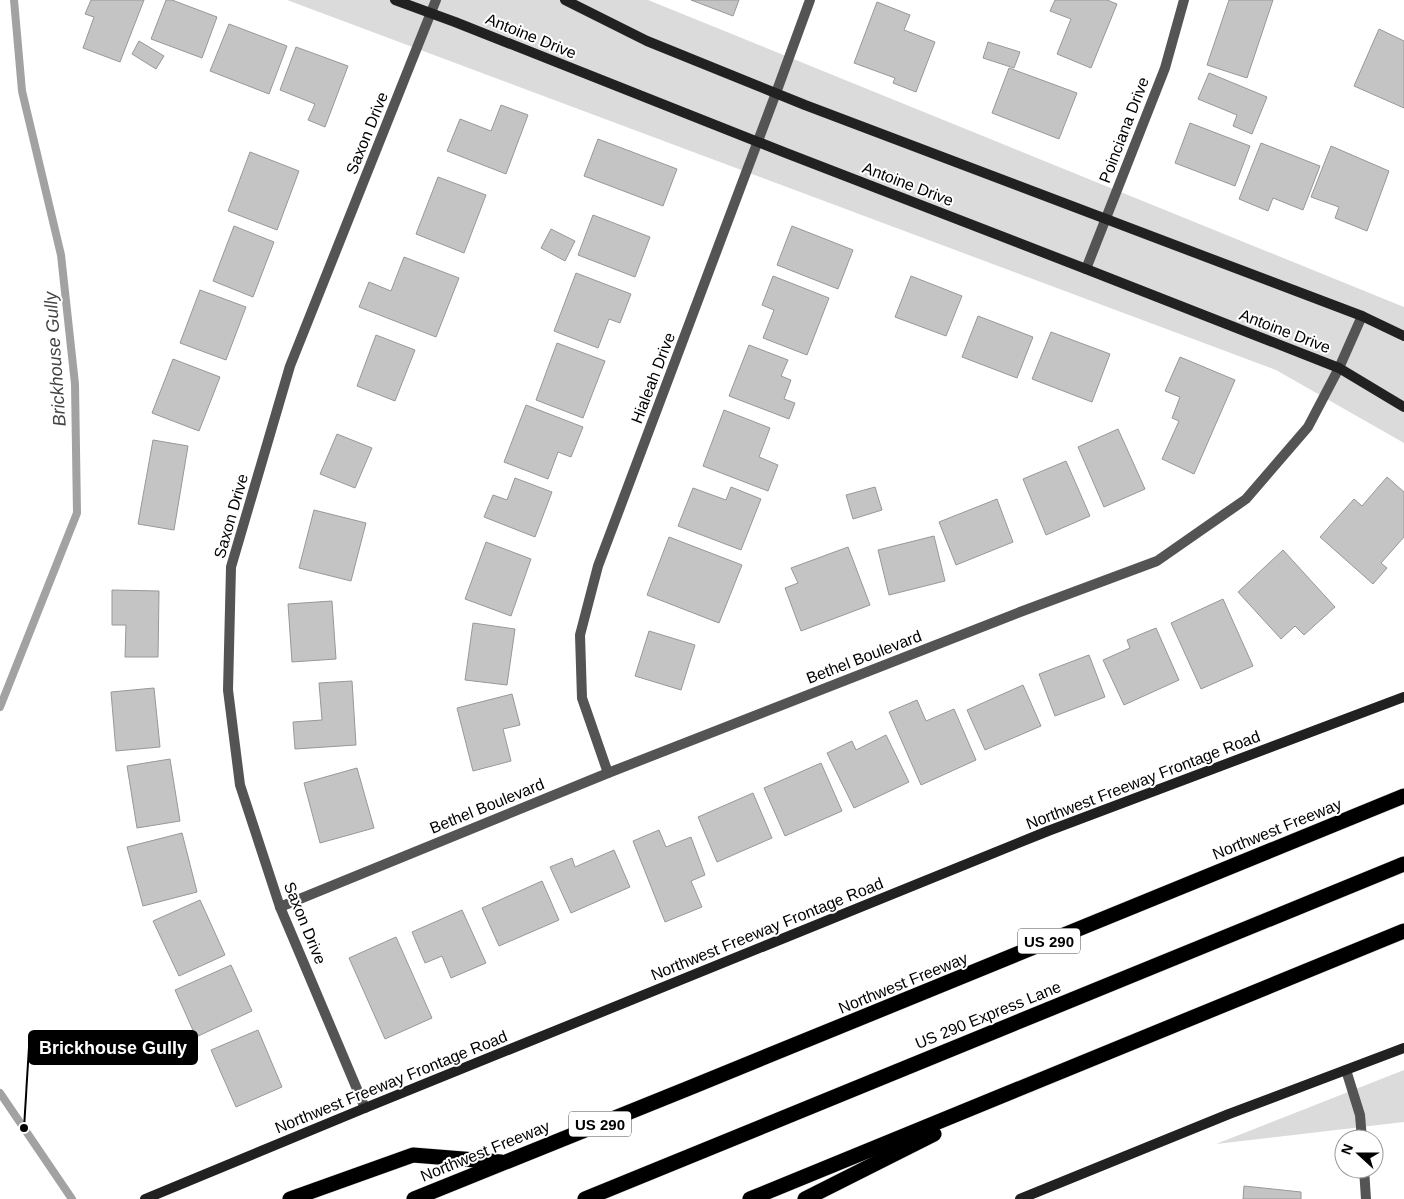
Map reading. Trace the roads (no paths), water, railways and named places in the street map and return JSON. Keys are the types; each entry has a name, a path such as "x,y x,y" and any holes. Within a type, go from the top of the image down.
{"highway":[{"name":"Northwest Freeway","path":"414,1199 704,1083 1404,796"},
{"name":"US 290 Express Lane","path":"585,1199 1404,864"},
{"path":"750,1199 1404,931"},
{"path":"805,1199 1028,1085"},
{"path":"290,1199 413,1155 505,1162"}],"main road":[{"name":"Antoine Drive","path":"395,0 1339,368 1404,407"},
{"path":"565,0 647,42 1362,316 1404,336"},
{"name":"Northwest Freeway Frontage Road","path":"145,1199 1048,832 1404,697"},
{"path":"1020,1199 1229,1114 1404,1048"}],"street":[{"name":"Saxon Drive","path":"365,1108 280,907 240,784 228,690 231,567 290,366 436,0"},
{"name":"Hialeah Drive","path":"608,773 582,698 580,635 598,566 810,0"},
{"name":"Poinciana Drive","path":"1086,269 1165,68 1184,0"},
{"name":"Bethel Boulevard","path":"280,907 608,773 1020,612 1157,561 1246,499 1308,427 1339,368 1362,316"},
{"path":"1346,1070 1360,1115 1361,1129"},
{"path":"1365,1179 1366,1199"}],"waterway":[{"name":"Brickhouse Gully","path":"0,707 77,513 75,384 61,255 22,91 14,0"},
{"name":"Brickhouse Gully","path":"0,1093 72,1199"}],"place":[{"name":"Brickhouse Gully","path":"24,1128"}]}
